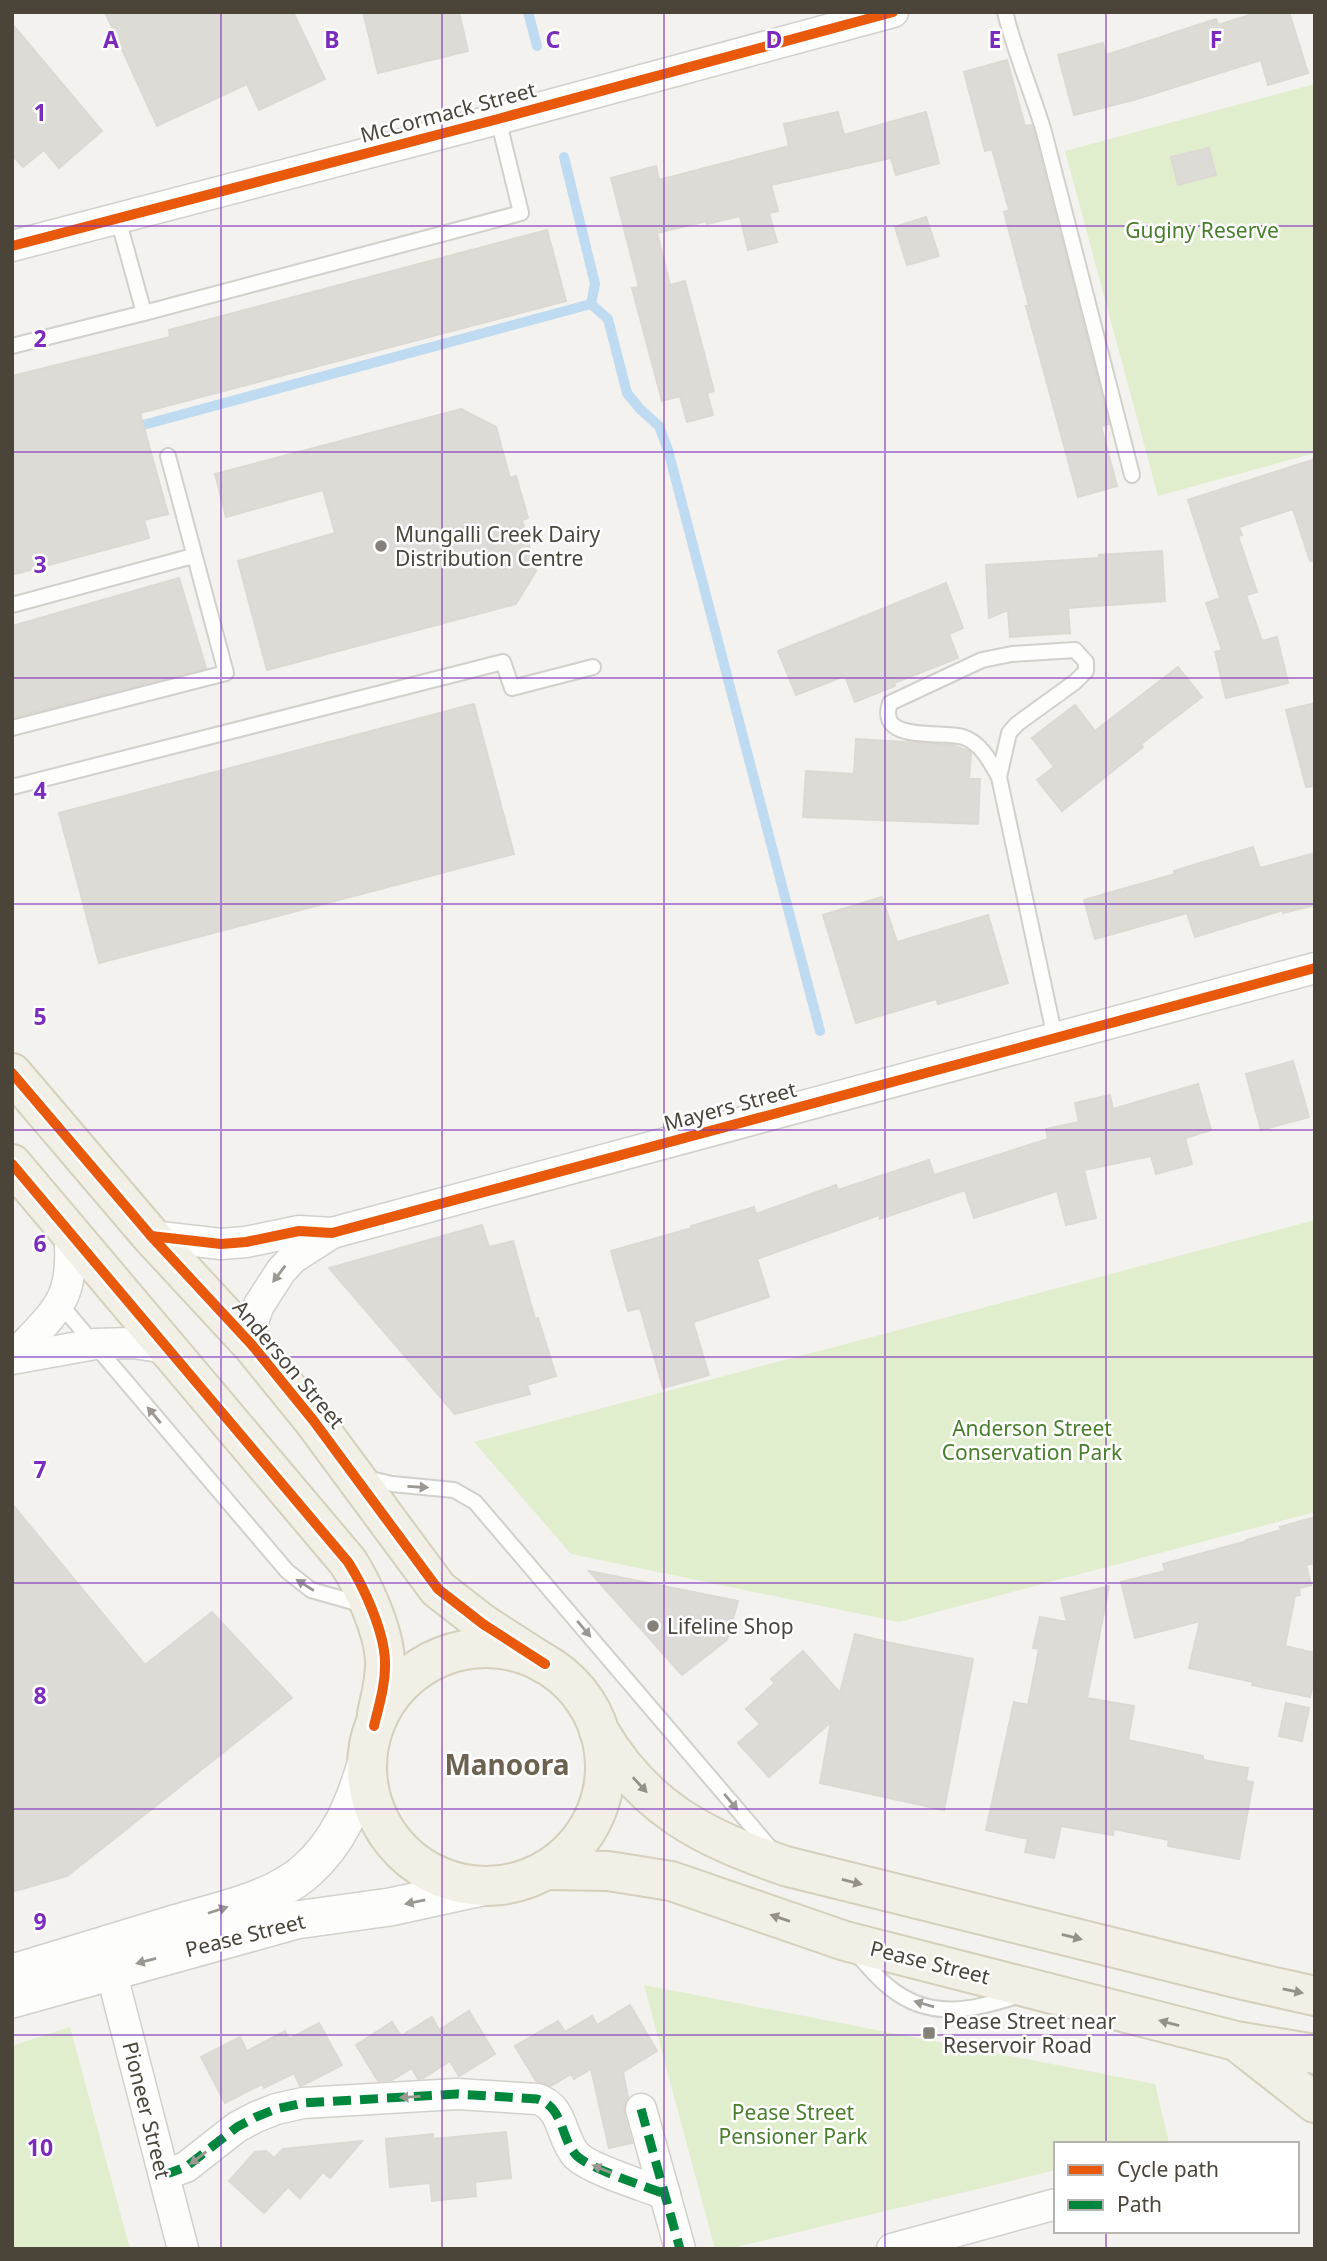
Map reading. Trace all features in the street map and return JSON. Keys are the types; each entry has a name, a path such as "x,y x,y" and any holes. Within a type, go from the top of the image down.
{"main road":[{"name":"Anderson Street","path":"12,1073 151,1236 252,1345 313,1420 438,1589 483,1625 545,1664"},
{"path":"12,1164 342,1553 354,1571 381,1639 385,1661 370,1744 371,1799 377,1816 398,1848 428,1871 463,1884 482,1887 509,1884 547,1870 572,1850 591,1824 597,1809 605,1762 599,1731"},
{"path":"370,1744 387,1700 407,1677 431,1660 474,1648 518,1652 545,1664 579,1692 610,1749 634,1780 663,1806 699,1831 721,1842 785,1866 1315,1996"},
{"name":"Pease Street","path":"547,1870 618,1872 671,1881 845,1941 1236,2040 1315,2054"},
{"path":"1236,2040 1315,2103"}],"street":[{"name":"McCormack Street","path":"12,246 893,12"},
{"name":"Mayers Street","path":"252,1345 252,1324 259,1305 281,1271 293,1258 332,1233 1315,968"},
{"path":"12,1359 65,1297 70,1278 69,1231"},
{"name":"Mayers Street","path":"151,1236 220,1244 246,1242 299,1231 332,1233"},
{"path":"12,1359 94,1344 133,1343 167,1348"},
{"name":"Pease Street","path":"12,2000 262,1896 294,1880 320,1856 344,1824 357,1796 370,1744"},
{"name":"Pease Street","path":"12,1973 108,1958 296,1920 390,1907 482,1887"},
{"name":"Pioneer Street","path":"108,1958 183,2249"},
{"path":"164,2175 186,2168 237,2127 276,2109 303,2103 457,2094 537,2099 546,2102 559,2118 577,2157 665,2194"},
{"path":"641,2109 680,2249"},
{"path":"892,2249 1054,2205"}],"lane":[{"path":"1005,12 1011,38 1044,132 1132,475"},
{"path":"12,345 522,213 498,119"},
{"path":"118,219 144,313"},
{"path":"12,728 226,673 168,456"},
{"path":"12,605 193,556"},
{"path":"999,777 1009,733 1086,671 1086,662 1075,650 1012,654 982,660 890,703 888,709 896,728 904,733 961,736 979,746 999,777 1055,1038"},
{"path":"12,787 503,662 512,688 593,667"},
{"path":"60,1304 287,1571 311,1590 369,1606"},
{"path":"352,1472 392,1484 454,1490 475,1503 785,1866"}],"green space":[{"name":"Guginy Reserve","path":"1315,84 1315,453 1158,496 1065,151"},
{"name":"Anderson Street Conservation Park","path":"1315,1220 1315,1512 899,1622 571,1554 474,1442"},
{"name":"Pease Street Pensioner Park","path":"644,1985 1155,2084 1169,2142 1054,2142 1054,2170 728,2249 715,2249"},
{"path":"70,2027 130,2249 12,2249 12,2046"}],"building":[{"path":"105,12 293,12 325,79 259,110 247,84 157,126"},
{"path":"363,12 459,12 468,51 378,73"},
{"path":"1259,12 1289,12 1308,73 1268,85 1261,60 1137,99 1074,115 1058,55 1103,43 1106,55 1216,19 1218,25"},
{"path":"12,24 102,131 59,168 44,150 23,167 12,155"},
{"path":"1007,60 1025,126 1032,125 1035,135 1109,424 1101,426 1117,486 1078,497 1026,306 1029,306 1004,212 1009,210 992,149 985,151 964,72"},
{"path":"838,112 844,135 926,112 939,163 896,175 891,158 771,185 778,211 769,213 777,242 748,250 740,216 657,233 670,285 685,281 714,391 707,393 713,415 687,422 680,396 662,401 632,288 639,287 611,178 656,166 659,180 789,146 784,124"},
{"path":"1209,148 1216,175 1178,185 1171,157"},
{"path":"926,217 939,256 907,265 895,227"},
{"path":"547,230 566,301 140,413 168,514 144,520 149,538 12,575 12,376 170,337 169,330"},
{"name":"Mungalli Creek Dairy Distribution Centre","path":"461,409 496,427 510,478 516,476 528,518 522,520 536,571 516,604 267,670 238,561 335,533 323,490 226,517 215,474"},
{"path":"1315,459 1315,561 1310,561 1293,509 1239,527 1242,535 1238,536 1257,592 1246,595 1262,641 1277,637 1288,683 1226,698 1215,652 1222,650 1206,603 1220,598 1188,500"},
{"path":"1162,551 1165,601 1068,608 1070,633 1010,637 1008,610 989,618 986,565"},
{"path":"179,578 206,668 12,718 12,626"},
{"path":"946,583 963,628 949,634 958,658 894,683 895,686 855,702 845,676 796,695 778,651"},
{"path":"1178,667 1202,697 1062,811 1037,780 1054,767 1032,738 1075,705 1095,731"},
{"path":"1315,703 1315,786 1306,787 1286,710"},
{"path":"474,704 514,854 99,963 59,813"},
{"path":"856,739 952,745 969,751 969,779 980,779 978,824 803,817 806,771 854,774"},
{"path":"1253,847 1260,868 1315,853 1315,905 1283,913 1283,910 1195,937 1187,913 1095,939 1084,900 1175,874 1174,871"},
{"path":"882,897 897,942 988,915 1008,983 938,1004 936,999 856,1023 823,915"},
{"path":"1293,1061 1309,1117 1261,1130 1246,1074"},
{"path":"1198,1084 1211,1130 1185,1138 1192,1164 1156,1174 1151,1156 1084,1170 1096,1218 1066,1225 1057,1191 974,1218 965,1190 880,1219 879,1215 757,1259 769,1297 693,1322 709,1375 663,1388 640,1308 628,1311 611,1251 754,1207 756,1214 836,1185 838,1190 929,1160 934,1175 1048,1139 1046,1129 1079,1122 1075,1103 1110,1095 1113,1109"},
{"path":"482,1225 489,1247 513,1241 535,1319 538,1318 556,1376 527,1385 530,1394 455,1414 329,1268"},
{"path":"12,1504 145,1665 212,1612 292,1698 67,1876 12,1892"},
{"path":"1315,1517 1315,1563 1306,1565 1311,1585 1299,1588 1300,1595 1295,1596 1285,1646 1315,1653 1315,1677 1310,1697 1189,1668 1200,1621 1135,1638 1121,1582 1165,1571 1163,1564 1247,1541 1281,1530 1280,1527"},
{"path":"589,1571 738,1601 727,1640 682,1675"},
{"path":"1109,1586 1087,1698 1134,1706 1128,1740 1203,1756 1203,1760 1248,1768 1246,1781 1253,1782 1239,1859 1168,1846 1169,1840 1114,1829 1113,1835 1061,1826 1054,1858 1025,1852 1028,1839 986,1830 1014,1702 1028,1705 1039,1649 1033,1648 1040,1617 1067,1622 1061,1598"},
{"path":"855,1634 973,1659 944,1810 820,1783 831,1722 769,1777 738,1743 760,1724 746,1709 775,1683 771,1679 803,1651 840,1693"},
{"path":"1286,1703 1309,1708 1302,1741 1279,1736"},
{"path":"630,2005 657,2051 623,2072 628,2097 624,2114 632,2143 609,2148 591,2069 574,2079 571,2074 551,2086 536,2081 515,2046 558,2021 565,2032 592,2016 597,2025"},
{"path":"469,2011 495,2054 459,2076 450,2061 423,2078 418,2079 412,2068 392,2080 378,2081 356,2045 392,2022 401,2036 432,2017 439,2030"},
{"path":"319,2023 342,2065 300,2086 294,2073 264,2088 262,2084 225,2103 201,2057 240,2037 247,2051 285,2031 289,2039"},
{"path":"506,2132 511,2178 475,2182 476,2196 432,2201 430,2183 390,2187 386,2139 433,2134 433,2139"},
{"path":"362,2141 330,2178 323,2172 300,2198 288,2187 264,2213 229,2181 255,2152 266,2151 274,2158 283,2149"}],"waterway":[{"path":"528,12 537,46"},
{"path":"564,157 595,284 591,304 608,319 627,393 659,426 668,450 820,1031"},
{"path":"132,428 591,304"}],"marked path":[{"path":"164,2175 186,2167 237,2127 276,2109 303,2103 457,2094 537,2099 546,2103 557,2115 576,2155 605,2171 665,2194"},
{"path":"641,2109 680,2249"}],"cycle path":[{"path":"12,246 893,12"},
{"path":"151,1236 221,1244 246,1242 299,1231 332,1233 1315,968"},
{"path":"12,1073 151,1236 252,1345 313,1420 438,1589 483,1624 545,1664"},
{"path":"12,1164 348,1562 372,1610 384,1649 382,1694 374,1726"}],"place":[{"name":"Mungalli Creek Dairy Distribution Centre","path":"381,546"},
{"name":"Lifeline Shop","path":"653,1626"},
{"name":"Pease Street near Reservoir Road","path":"929,2033"}],"district":[{"name":"Manoora","path":"507,1764"}]}
